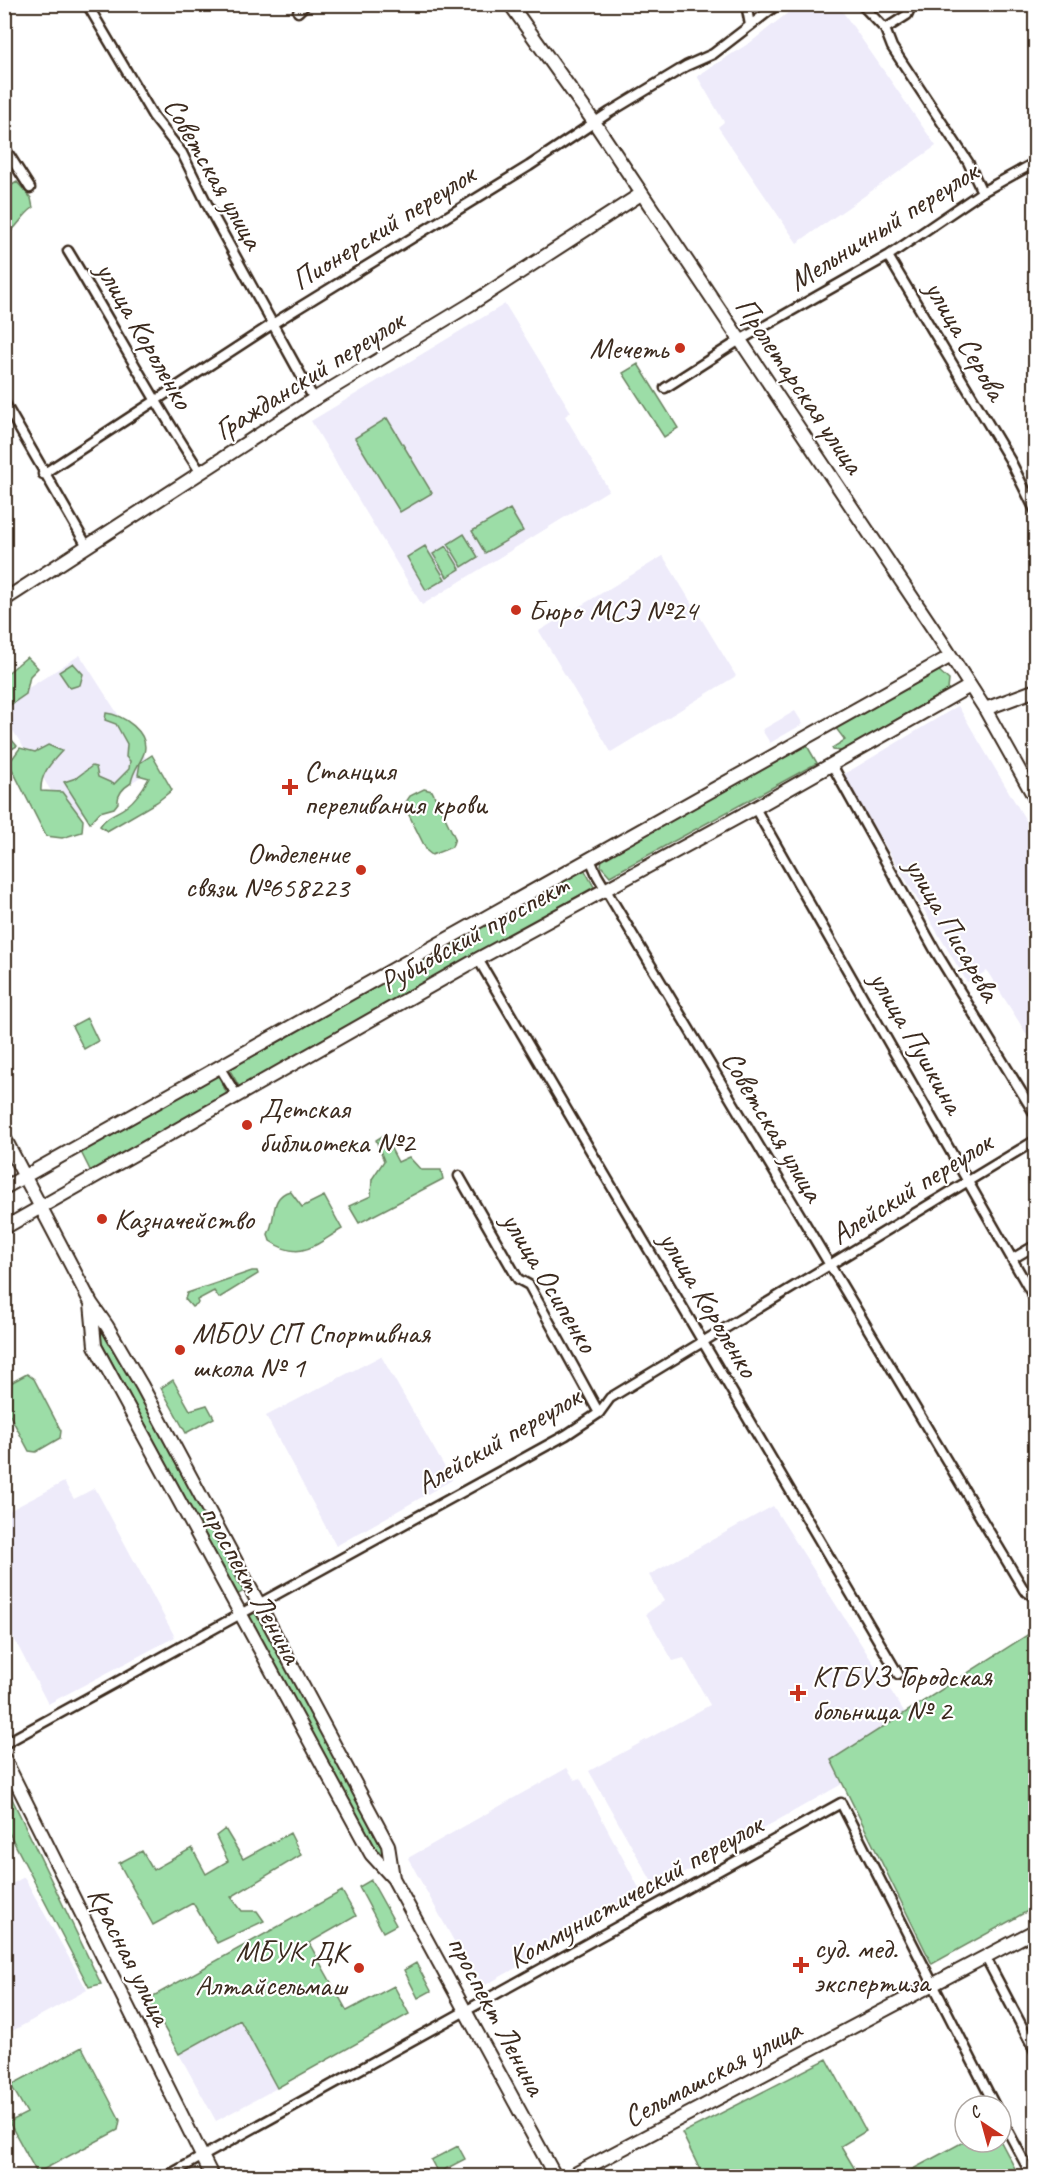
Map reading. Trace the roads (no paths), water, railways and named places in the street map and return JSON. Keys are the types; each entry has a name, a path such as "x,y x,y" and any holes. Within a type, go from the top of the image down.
{"street":[{"name":"Советская улица","path":"87,4 153,116 182,153 211,212 315,399"},
{"path":"298,12 306,4"},
{"name":"Пролетарская улица","path":"510,4 594,122 951,656 985,709 1035,800"},
{"path":"746,4 750,25"},
{"name":"Пионерский переулок","path":"43,474 274,323 529,166 594,122 686,66 713,54 778,4"},
{"path":"861,4 885,29 892,47 968,162 982,192"},
{"path":"885,29 907,15 912,4"},
{"path":"4,147 30,188"},
{"name":"Мельничный переулок","path":"665,388 740,340 888,256 982,192 1035,162"},
{"name":"Гражданский переулок","path":"4,600 315,399 479,299 641,194"},
{"name":"улица Короленко","path":"68,251 112,324 153,401 201,473"},
{"name":"улица Серова","path":"888,256 1010,460 1035,512"},
{"path":"4,402 43,474 87,546"},
{"name":"Рубцовский проспект","path":"4,1188 951,656"},
{"name":"Рубцовский проспект","path":"4,1228 478,959 755,808 970,686"},
{"path":"985,709 1035,690"},
{"name":"улица Писарева","path":"832,765 936,952 1035,1116"},
{"name":"улица Пушкина","path":"755,808 969,1180 1035,1301"},
{"name":"Советская улица","path":"591,859 605,889 829,1267 1024,1590 1035,1598"},
{"name":"улица Короленко","path":"478,959 897,1674"},
{"path":"220,1068 237,1096"},
{"name":"проспект Ленина","path":"4,1137 91,1304 107,1326 348,1767 389,1850 393,1878"},
{"name":"Алейский переулок","path":"4,1744 566,1435 599,1413 610,1398 705,1343 1035,1140"},
{"name":"улица Осипенко","path":"459,1176 518,1279 529,1285 599,1413"},
{"path":"1012,1259 1035,1245"},
{"name":"проспект Ленина","path":"91,1304 92,1334 95,1346 374,1857 393,1878 555,2176"},
{"path":"92,1334 107,1326"},
{"name":"Красная улица","path":"4,1758 212,2176"},
{"name":"Коммунистический переулок","path":"167,2176 842,1803 931,1984"},
{"path":"374,1857 385,1855 389,1850"},
{"name":"Сельмашская улица","path":"571,2176 1035,1929"},
{"path":"985,1956 1035,2053"},
{"path":"931,1984 989,2094"},
{"path":"1013,2140 1032,2176"}],"place":[{"name":"Мечеть","path":"680,348"},
{"name":"Бюро МСЭ №24","path":"516,610"},
{"name":"Станция переливания крови","path":"290,787"},
{"name":"Отделение связи №658223","path":"361,870"},
{"name":"Детская библиотека №2","path":"247,1125"},
{"name":"Казначейство","path":"102,1219"},
{"name":"МБОУ СП Спортивная школа № 1","path":"180,1350"},
{"name":"КГБУЗ Городская больница № 2","path":"798,1693"},
{"name":"суд. мед. экспертиза","path":"801,1965"},
{"name":"МБУК ДК Алтайсельмаш","path":"359,1968"}]}
